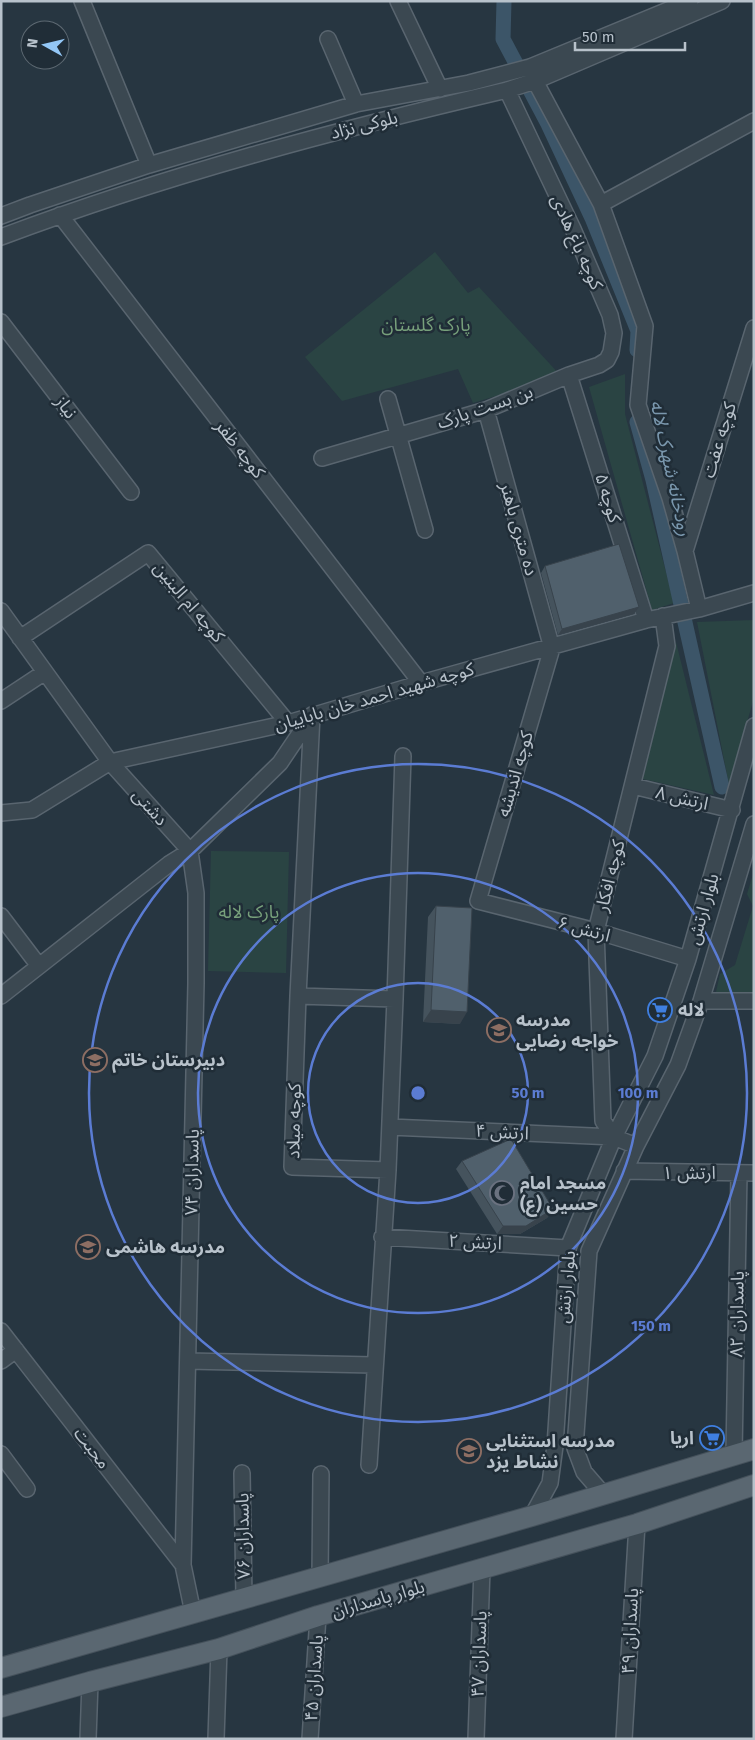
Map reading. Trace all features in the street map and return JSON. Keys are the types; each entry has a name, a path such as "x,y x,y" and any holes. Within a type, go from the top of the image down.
{"main road":[{"path":"1,1668 532,1516 754,1449"},
{"name":"بلوار پاسداران","path":"1,1707 219,1649 318,1616 636,1524 754,1485"}],"street":[{"path":"82,1 149,165"},
{"path":"398,1 440,89"},
{"name":"بلوکی نژاد","path":"1,237 60,215 264,151 507,90 532,74 690,1"},
{"name":"بلوکی نژاد","path":"1,216 149,165 356,104 496,77 532,74 722,1"},
{"path":"328,39 356,104"},
{"path":"532,74 601,204 645,326 638,404 670,498 685,551 694,610"},
{"name":"کوچه باغ هادی","path":"507,90 573,229 610,315 612,324 613,343 607,360 599,365 569,375"},
{"path":"601,204 754,121"},
{"name":"کوچه ظفر","path":"60,215 420,683"},
{"name":"نیاز","path":"1,322 130,492"},
{"name":"کوچه عفت","path":"685,551 749,363 754,328"},
{"name":"بن بست پارک","path":"322,458 486,410 569,375"},
{"name":"کوچه ۵","path":"569,375 646,620"},
{"path":"388,399 425,530"},
{"name":"ده متری باهنر","path":"486,410 552,648"},
{"name":"کوچه ام البنین","path":"20,638 148,553 288,723"},
{"name":"کوچه شهید احمد خان باباییان","path":"1,812 32,810 110,762 288,723 420,683 552,648 646,620 694,610 754,593"},
{"name":"دشتی","path":"1,612 110,762 190,851"},
{"name":"کوچه افکار","path":"614,1137 603,1121 596,932 668,646 666,616"},
{"name":"کوچه اندیشه","path":"478,901 552,648"},
{"path":"1,701 45,672"},
{"path":"1,996 169,864 190,851 280,762 312,715"},
{"name":"کوچه میلاد","path":"312,715 298,996 292,1167 388,1170"},
{"name":"بلوار ارتش","path":"532,1516 550,1483 555,1446 568,1248 614,1137 655,1056 688,959 732,810 754,726"},
{"path":"369,1465 382,1237 388,1170 404,756"},
{"name":"ارتش ۸","path":"633,786 732,810"},
{"name":"بلوار ارتش","path":"603,1494 584,1472 576,1448 589,1251 624,1171 678,1065 701,1001 754,824"},
{"name":"پاسداران ۷۴","path":"190,851 196,893 196,982 183,1565 193,1613"},
{"name":"ارتش ۶","path":"478,901 596,932 688,959"},
{"path":"1,916 39,966"},
{"path":"298,996 395,999"},
{"path":"701,1001 754,1001"},
{"name":"ارتش ۴","path":"390,1127 614,1137 636,1146"},
{"name":"ارتش ۱","path":"624,1171 746,1173"},
{"name":"پاسداران ۸۲","path":"734,1454 746,1173"},
{"name":"ارتش ۲","path":"382,1237 568,1248"},
{"name":"محبت","path":"1,1331 183,1565"},
{"path":"1,1361 16,1350"},
{"path":"188,1361 374,1365"},
{"path":"1,1454 27,1489"},
{"name":"پاسداران ۷۶","path":"242,1473 244,1598"},
{"path":"320,1577 321,1474"},
{"name":"پاسداران ۴۹","path":"624,1739 636,1524"},
{"name":"پاسداران ۴۷","path":"476,1739 482,1569"},
{"name":"پاسداران ۴۵","path":"310,1739 318,1616"},
{"path":"216,1739 219,1649"},
{"path":"88,1739 90,1682"}],"green space":[{"name":"پارک گلستان","path":"435,252 468,293 479,287 561,376 473,403 458,369 342,401 305,357"},
{"path":"625,374 625,414 674,603 652,610 589,387"},
{"path":"754,620 754,698 729,785 697,622"},
{"path":"676,642 714,795 643,779"},
{"name":"پارک لاله","path":"211,851 289,852 286,973 208,971"},
{"path":"754,871 754,992 716,992 720,974 735,965 753,906 747,894"}],"building":[{"path":"619,544 639,607 562,629 545,566"},
{"path":"436,906 472,908 467,1012 431,1010"},
{"name":"مسجد امام حسین (ع)","path":"511,1139 553,1209 526,1226 503,1226 462,1161"}],"waterway":[{"name":"رودخانه شهرک لاله","path":"504,1 503,39 548,124 592,218 638,331 637,350"},
{"name":"رودخانه شهرک لاله","path":"637,422 653,480 722,787"}],"place":[{"name":"لاله","path":"660,1010"},
{"name":"مدرسه خواجه رضایی","path":"499,1030"},
{"name":"دبیرستان خاتم","path":"95,1060"},
{"name":"مسجد امام حسین (ع)","path":"502,1193"},
{"name":"مدرسه هاشمی","path":"88,1247"},
{"name":"اریا","path":"712,1438"},
{"name":"مدرسه استثنایی نشاط یزد","path":"469,1451"}]}
